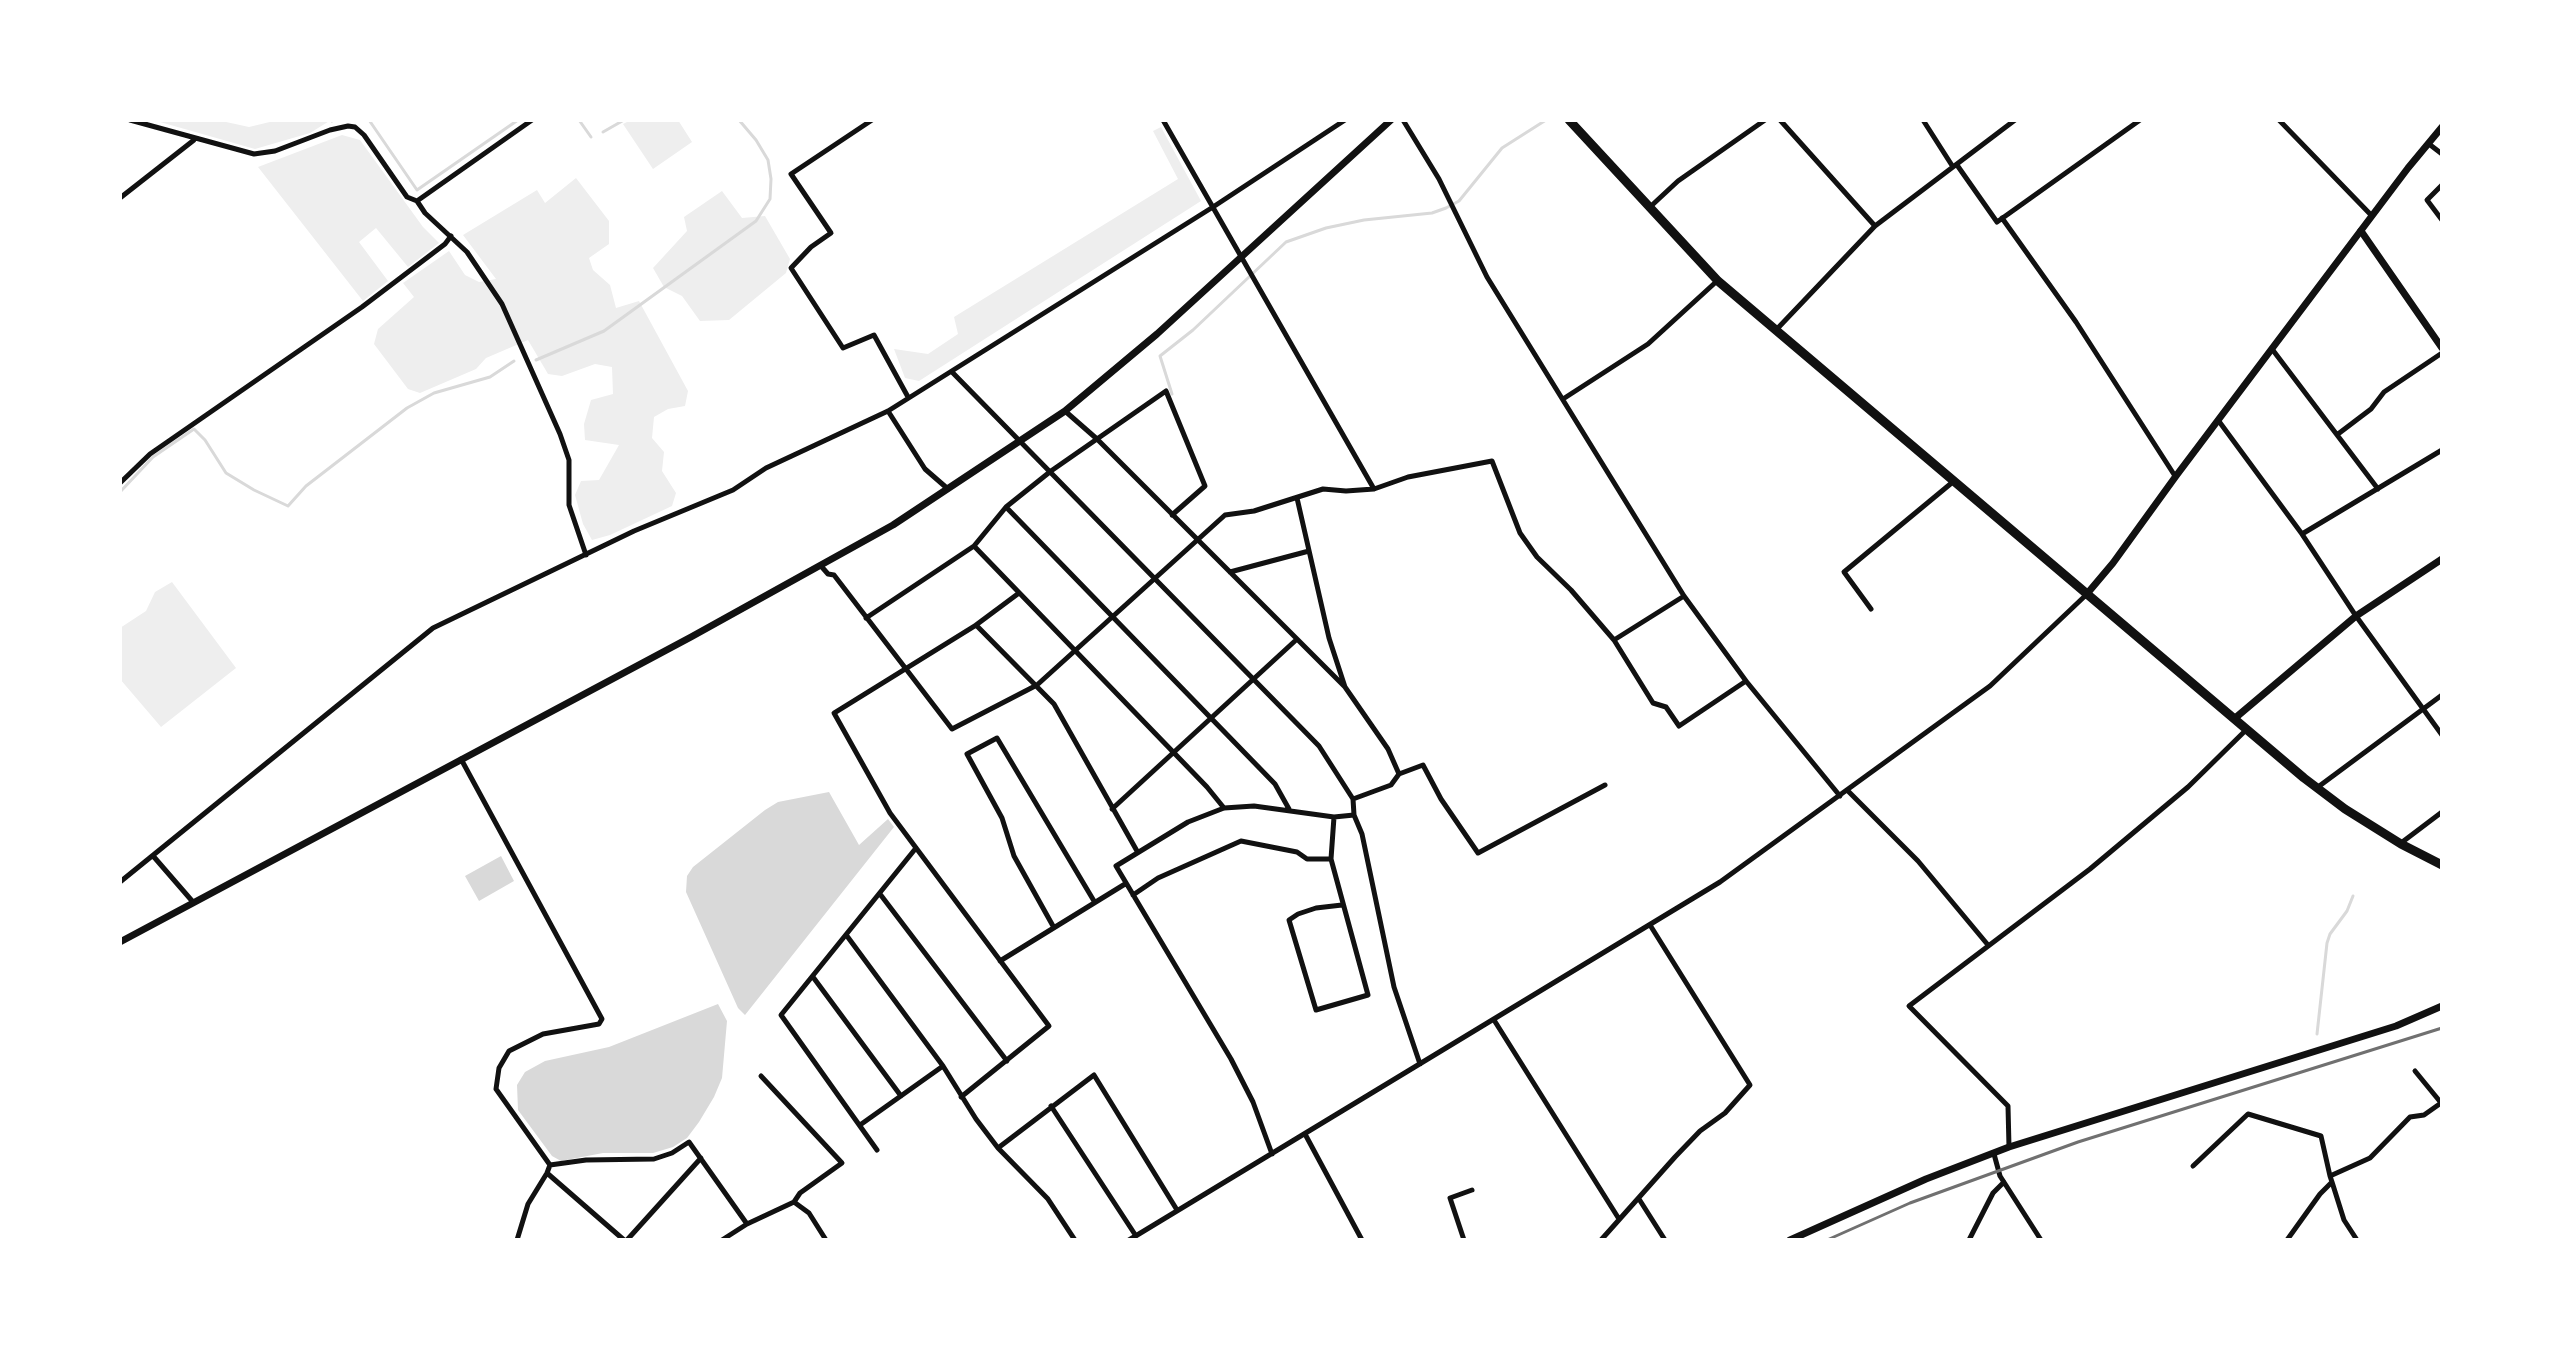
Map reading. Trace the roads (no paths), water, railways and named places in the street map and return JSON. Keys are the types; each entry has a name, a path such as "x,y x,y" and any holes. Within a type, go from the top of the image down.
{"highway":[{"path":"1569,120 1718,281 2304,778 2345,809 2442,865"}],"street":[{"path":"130,120 254,154 275,151 348,126 355,127 364,135 407,197 417,201 425,213 467,252 502,304 569,460 569,505 586,555"},
{"path":"417,201 532,120"},
{"path":"872,120 791,174 831,233 811,247 791,268 843,348 874,335 908,397"},
{"path":"1163,120 1374,489"},
{"path":"120,882 433,628 634,531 733,490 766,468 888,411 1213,207 1345,120"},
{"path":"120,942 893,525 1065,411 1157,334 1391,120"},
{"path":"1403,120 1439,179 1487,277 1684,596 1746,681 1840,796"},
{"path":"1650,208 1678,181 1765,120"},
{"path":"1780,120 1875,226"},
{"path":"1923,120 1997,222 2140,120"},
{"path":"1776,330 1875,226 2015,120"},
{"path":"2279,120 2372,216"},
{"path":"1129,1240 1720,882 1990,686 2086,595 2442,127"},
{"path":"120,198 195,139"},
{"path":"2429,144 2442,154"},
{"path":"2442,185 2427,200 2442,220"},
{"path":"2002,218 2076,322 2176,476"},
{"path":"2338,434 2371,409 2384,392 2442,350 2361,231"},
{"path":"120,483 150,454 362,307 445,244 451,236"},
{"path":"1563,399 1648,344 1718,281"},
{"path":"2272,349 2378,489"},
{"path":"952,372 1319,746 1353,799 1354,815 1362,834 1394,987 1420,1064"},
{"path":"866,618 974,546 1006,507 1051,471 1166,391 1205,486 1172,515"},
{"path":"888,411 925,469 948,489"},
{"path":"1065,411 1097,439 1345,687 1388,749 1399,774"},
{"path":"2218,420 2442,735"},
{"path":"2302,534 2442,450"},
{"path":"821,566 828,574 834,575 952,729 1037,685 1225,515 1254,511 1323,489 1374,489 1408,477 1492,461 1520,533 1545,566 1571,590 1614,640 1653,703 1666,707 1679,726 1746,681"},
{"path":"1871,609 1844,572 1954,481"},
{"path":"1297,498 1329,638 1345,687"},
{"path":"1006,507 1275,784 1289,809"},
{"path":"974,546 1220,800 1224,808"},
{"path":"1229,572 1310,551"},
{"path":"2234,719 2356,616 2442,559"},
{"path":"961,1097 1049,1028 890,813 834,713 976,625 1019,593"},
{"path":"1614,640 1684,596"},
{"path":"976,625 1054,704 1137,851"},
{"path":"1112,809 1296,640"},
{"path":"2318,787 2442,695"},
{"path":"2009,1147 2008,1106 1909,1006 2090,869 2188,787 2247,729"},
{"path":"1053,926 1014,856 1002,818 967,754 997,738 1094,901"},
{"path":"461,759 602,1019 599,1024 543,1034 509,1051 499,1068 496,1089 550,1165"},
{"path":"1353,799 1391,785 1399,774 1423,765 1441,799 1478,853 1605,785"},
{"path":"1848,791 1918,861 1988,945"},
{"path":"1272,1154 1253,1102 1231,1059 1116,866 1188,822 1224,808 1254,806 1334,817 1354,815"},
{"path":"2401,844 2442,812"},
{"path":"1334,817 1331,859 1368,995 1316,1010 1289,920 1316,908 1342,905"},
{"path":"1133,895 1158,878 1241,841 1297,852 1307,859 1331,859"},
{"path":"877,1150 781,1015 916,848"},
{"path":"154,857 193,902"},
{"path":"1000,961 1125,884"},
{"path":"880,894 1007,1061"},
{"path":"1601,1240 1675,1157 1700,1131 1713,1125 1750,1085 1650,925"},
{"path":"847,936 943,1066 998,1148 1048,1199 1075,1240"},
{"path":"813,977 901,1096"},
{"path":"1790,1240 1926,1179 2009,1147 2396,1026 2442,1006"},
{"path":"1494,1019 1619,1219"},
{"path":"860,1125 943,1066"},
{"path":"2287,1240 2331,1179 2370,1158 2410,1117 2424,1115 2441,1104 2415,1071"},
{"path":"998,1148 1094,1075 1177,1210"},
{"path":"722,1240 747,1224 794,1202 800,1193 842,1163 761,1076"},
{"path":"1051,1106 1136,1236"},
{"path":"2193,1166 2248,1114 2321,1136 2344,1220 2357,1240"},
{"path":"1305,1134 1362,1240"},
{"path":"550,1165 586,1160 654,1159 672,1153 689,1142 747,1224"},
{"path":"1994,1154 2004,1182 2041,1240"},
{"path":"547,1173 626,1240 701,1158"},
{"path":"517,1240 528,1204 550,1165"},
{"path":"1969,1240 1993,1193 2004,1182"},
{"path":"1464,1240 1450,1198 1472,1190"},
{"path":"1639,1199 1665,1240"},
{"path":"794,1202 809,1213 826,1240"}],"waterway":[{"path":"369,120 417,190 518,120"},
{"path":"579,120 591,137"},
{"path":"603,132 624,120"},
{"path":"536,360 604,331 756,221 770,199 768,160 739,120"},
{"path":"1172,394 1160,356 1193,330 1286,242 1326,228 1364,220 1432,213 1446,208 1459,201 1502,148 1546,120"},
{"path":"120,492 153,457 194,429 205,440 226,473 288,506 306,486 407,408 434,393 490,377 514,361"},
{"path":"2317,1034 2327,943 2353,896"}],"railway":[{"path":"1827,1240 1910,1203 2078,1142 2442,1028"}]}
